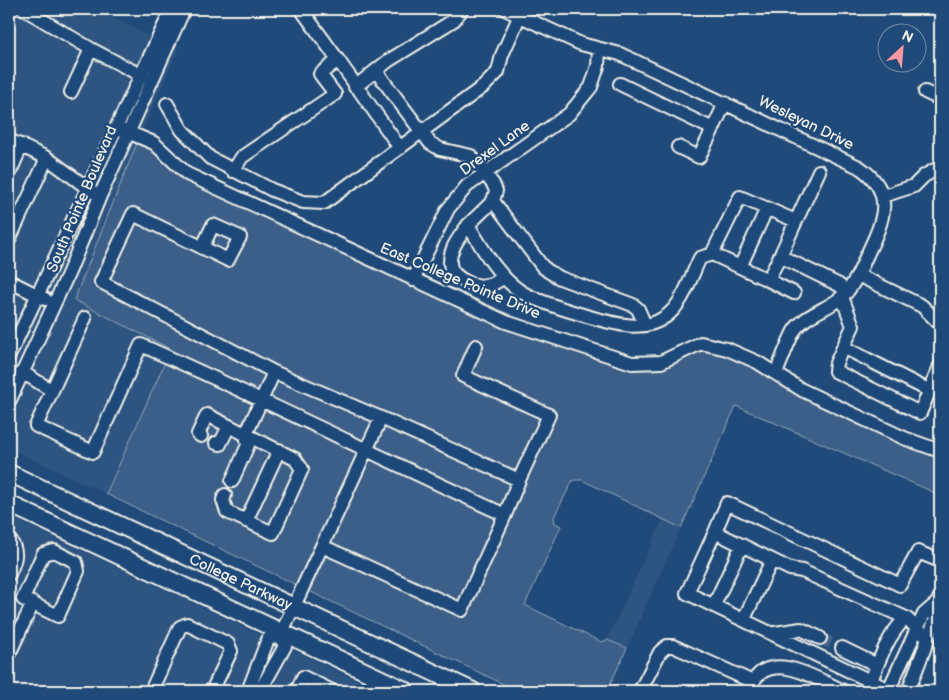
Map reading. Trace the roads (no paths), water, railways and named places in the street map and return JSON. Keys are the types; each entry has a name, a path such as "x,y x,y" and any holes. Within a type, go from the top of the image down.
{"main road":[{"name":"College Parkway","path":"9,473 474,691"},
{"name":"College Parkway","path":"9,504 281,634 408,691"}],"street":[{"path":"24,9 91,49 146,77"},
{"name":"South Pointe Boulevard","path":"170,28 172,9"},
{"name":"South Pointe Boulevard","path":"9,402 69,272 100,196 123,130 146,77 170,28 184,9"},
{"path":"301,9 400,148"},
{"path":"355,87 434,31 454,20 462,9"},
{"name":"Wesleyan Drive","path":"505,9 598,50 620,54 859,167 874,180 883,196"},
{"path":"167,104 182,130 210,158 272,190 303,202 324,202 484,86 498,72 502,56 520,16"},
{"path":"71,92 91,49"},
{"name":"Drexel Lane","path":"413,280 448,209 467,186 484,176 569,114 591,87 598,66 598,50"},
{"path":"233,171 242,157 335,94 320,74 338,60"},
{"path":"376,71 430,143 440,149 470,156 484,176 493,184 496,192 493,201 468,225 453,249 450,257 452,270 458,277 476,285 488,285 504,277"},
{"path":"620,84 713,129"},
{"path":"925,92 940,99"},
{"path":"678,147 699,157 725,103"},
{"name":"South Pointe Boulevard","path":"9,356 89,188 123,130"},
{"name":"East College Pointe Drive","path":"123,130 154,143 187,174 506,322 632,363 661,362 701,343 727,349 776,373 802,390 896,434 940,451"},
{"path":"9,140 47,158 100,196"},
{"path":"9,174 22,146"},
{"path":"9,240 47,158"},
{"path":"776,373 795,330 808,318 844,294 858,275 882,222 883,196 914,186 924,176 940,168"},
{"path":"768,280 819,171"},
{"path":"712,254 740,197 796,221"},
{"path":"493,201 542,266 560,278 633,305 638,309 644,325"},
{"path":"740,266 767,208"},
{"path":"202,248 133,214 100,282 274,372 519,480"},
{"path":"468,225 504,277 520,291 569,309 626,325 644,325 658,321 675,308 700,258 712,254 794,293"},
{"path":"780,256 839,285 844,294 853,326 843,347 835,372 920,413 940,366"},
{"path":"858,275 922,306 940,324"},
{"path":"9,281 54,303"},
{"path":"85,318 36,426 93,452 140,345 505,515"},
{"path":"322,546 462,610 548,415 463,376 476,346"},
{"path":"843,347 930,391"},
{"path":"22,372 51,390"},
{"path":"232,480 248,445 246,434 274,372"},
{"path":"201,436 198,434 206,415 296,459 302,469 273,533 227,512 223,500 225,495"},
{"path":"260,691 285,646 281,634 381,418"},
{"path":"216,443 220,444 229,426"},
{"path":"246,521 279,450"},
{"path":"939,599 924,614 888,690 775,633 687,592 727,503 900,585 918,552 940,561"},
{"path":"715,532 772,560 906,618 928,638"},
{"path":"714,605 742,545"},
{"path":"9,574 16,560 11,548"},
{"path":"54,551 76,562 78,571 58,616 33,603 23,599 43,554 54,551"},
{"path":"744,620 772,560"},
{"path":"908,691 935,621 939,599"},
{"path":"9,654 33,603"},
{"path":"871,681 877,665 898,625 906,618"},
{"path":"151,691 180,627 187,624 228,644 231,651 212,691"},
{"path":"775,633 801,629 820,638"},
{"path":"248,691 268,639 281,634"},
{"path":"640,691 660,652 667,646 674,646 751,687 762,670 781,667 793,669 843,691"},
{"path":"842,648 877,665"},
{"path":"297,691 303,677 332,691"}],"tunnel":[{"path":"820,638 842,648"}]}
